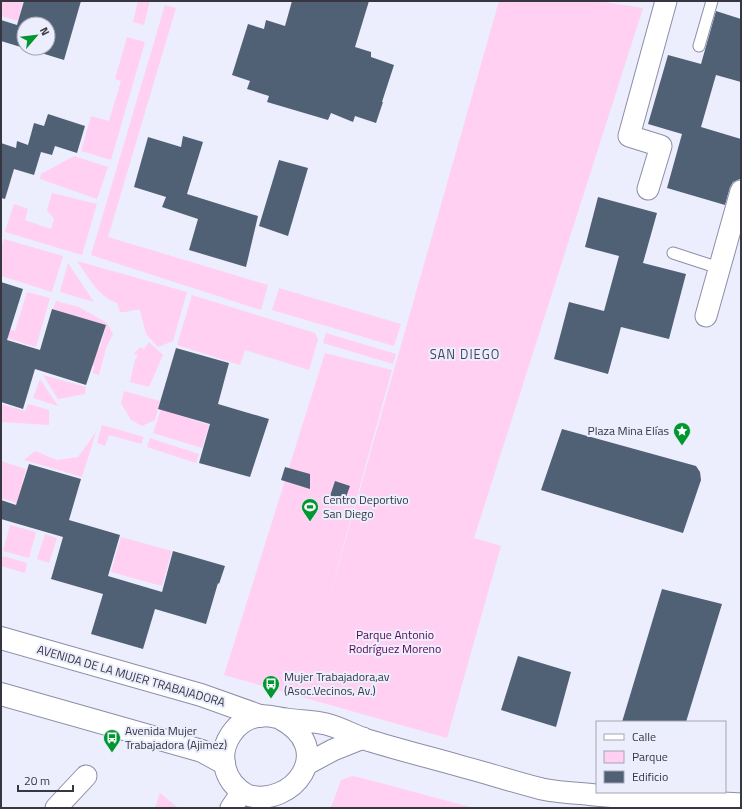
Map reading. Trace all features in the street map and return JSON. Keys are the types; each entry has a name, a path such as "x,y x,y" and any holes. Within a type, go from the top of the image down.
{"street":[{"path":"648,189 661,146 629,136 666,1"},
{"path":"706,316 740,201"},
{"name":"AVENIDA DE LA MUJER TRABAJADORA","path":"1,638 201,695 270,717 327,724 363,738 543,789 621,798 741,804"},
{"path":"1,694 194,749 224,763"},
{"path":"270,717 296,728 302,736 308,755 306,771 299,783 287,794 278,798 269,800 250,797 236,800 224,763 225,747 232,732 245,721 270,717"},
{"path":"307,764 333,750 363,738"},
{"path":"56,808 86,776"}],"lane":[{"path":"699,46 712,1"},
{"path":"673,253 720,268"}],"green space":[{"path":"1,1 23,1 19,16 16,16 16,20 1,16"},
{"path":"138,1 150,1 144,25 133,22"},
{"name":"Parque Antonio Rodríguez Moreno","path":"499,1 598,1 643,8 474,538 501,546 447,738 224,675 325,353 392,370 325,612"},
{"path":"165,5 176,8 108,237 268,285 261,310 91,255"},
{"path":"127,37 145,42 111,160 81,151 91,116 109,121 121,81 115,79"},
{"path":"74,156 108,167 97,199 40,179 41,174"},
{"path":"52,193 97,204 82,255 5,232 14,204 28,209 25,220 51,229 54,219 47,210"},
{"path":"4,239 63,256 52,292 1,276 1,248"},
{"path":"77,261 187,292 173,341 158,347 146,334 140,310 120,312 117,303 99,291"},
{"path":"68,263 94,302 60,292"},
{"path":"279,288 401,324 394,346 272,310"},
{"path":"27,292 50,298 36,347 1,336 1,327 15,331"},
{"path":"192,295 315,333 318,339 309,370 245,350 240,365 177,345"},
{"path":"56,301 79,307 107,323 113,334 106,348 99,375 93,373 94,365 82,361 87,345 100,348 106,325 53,309"},
{"path":"326,333 396,354 393,364 323,343"},
{"path":"149,342 163,355 149,387 130,382 135,360 138,356 134,354 140,347 144,349"},
{"path":"43,375 86,387 85,394 58,399"},
{"path":"40,379 58,406 33,398"},
{"path":"124,391 160,401 155,420 142,426 131,420 121,403"},
{"path":"1,404 25,411 28,404 49,410 49,425 1,422"},
{"path":"161,409 209,425 202,448 153,433"},
{"path":"102,425 144,437 141,444 109,435 105,446 97,443"},
{"path":"96,432 82,477 24,460 35,451 57,460 78,457"},
{"path":"150,438 199,454 196,463 147,447"},
{"path":"1,461 26,469 22,484 26,485 20,504 1,498"},
{"path":"10,525 36,532 29,558 3,551"},
{"path":"45,534 57,538 49,563 37,559"},
{"path":"121,537 172,551 162,586 111,572"},
{"path":"3,556 27,563 25,573 1,566"},
{"path":"352,776 474,808 329,808 332,805 341,780"},
{"path":"160,793 178,808 155,808"}],"building":[{"path":"24,1 81,1 64,60 51,56 56,56 56,16 20,16"},
{"path":"292,1 369,1 355,47 371,52 371,57 394,65 376,123 355,116 353,122 331,113 328,120 267,102 269,96 247,89 250,81 232,75 248,24 264,29 266,20 285,26"},
{"path":"716,11 741,19 741,82 716,75 701,127 741,139 740,179 733,182 730,187 725,205 667,188 682,134 648,124 668,55 701,64"},
{"path":"1,20 16,25 16,46 1,41"},
{"path":"48,114 85,126 77,153 55,146 52,155 41,152 34,175 14,169 5,199 1,198 1,143 16,148 17,141 28,145 34,123 44,126"},
{"path":"183,136 203,142 187,194 258,216 246,267 189,250 198,219 162,207 166,197 134,187 148,137 181,147"},
{"path":"279,160 308,168 288,236 259,226"},
{"path":"598,197 657,213 643,263 686,274 669,339 621,327 608,374 554,359 569,302 604,311 619,256 585,247"},
{"path":"1,282 23,289 7,340 40,350 52,309 106,325 86,385 35,369 23,409 1,402"},
{"path":"176,348 229,363 218,404 269,419 250,477 199,463 210,424 158,409"},
{"path":"562,429 696,466 700,472 701,480 683,533 541,490"},
{"path":"29,464 81,479 69,520 120,535 108,576 162,592 173,551 225,566 219,584 218,583 206,624 155,609 143,649 91,634 103,594 51,579 63,537 1,519 1,500 16,505"},
{"path":"285,467 310,474 310,489 281,480"},
{"path":"335,481 350,486 345,500 330,496"},
{"path":"662,589 722,604 686,721 622,721"},
{"path":"518,656 571,672 556,727 501,710"}],"place":[{"name":"Plaza Mina Elías","path":"682,446"},
{"name":"Centro Deportivo San Diego","path":"310,522"},
{"name":"Mujer Trabajadora,av (Asoc.Vecinos, Av.)","path":"271,699"},
{"name":"Avenida Mujer Trabajadora (Ajimez)","path":"112,753"}],"district":[{"name":"SAN DIEGO","path":"465,354"}]}
